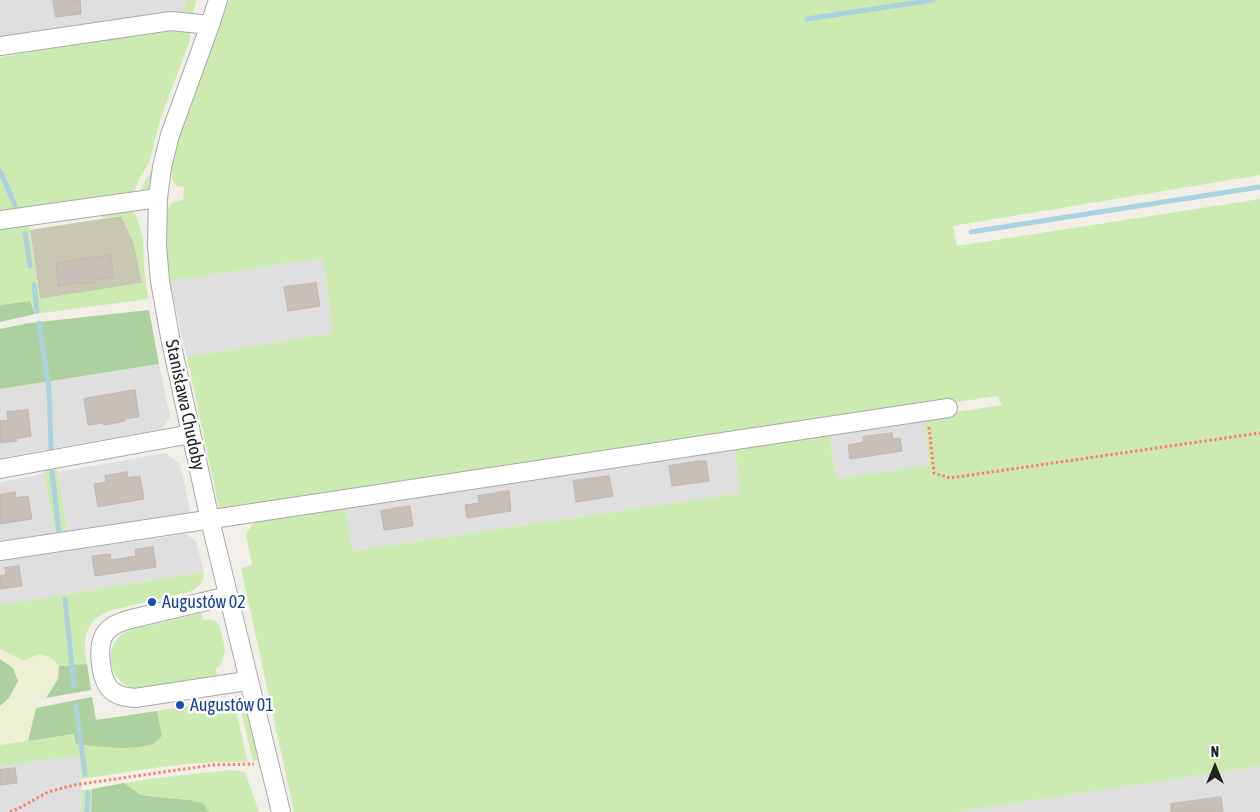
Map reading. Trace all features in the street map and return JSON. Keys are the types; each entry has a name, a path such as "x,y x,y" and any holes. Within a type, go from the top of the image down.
{"street":[{"name":"Stanisława Chudoby","path":"218,0 170,134 162,167 158,198 157,244 160,281 170,337 191,434 280,812"},
{"path":"0,46 171,21 210,25"},
{"path":"0,220 158,198"},
{"path":"0,551 948,408"},
{"path":"0,469 191,434"},
{"path":"228,596 116,624 106,631 101,642 100,655 105,678 114,692 126,697 135,698 240,682 247,676"}],"path":[{"path":"927,412 934,473 950,478 1260,433"},
{"path":"10,812 48,792 74,785 212,765 251,764 267,761"}],"shaded area":[{"path":"0,0 187,0 182,12 0,39"},
{"path":"121,216 134,243 142,283 40,299 30,230"},
{"path":"323,258 333,333 187,357 169,281"},
{"path":"159,364 170,416 162,429 0,458 0,389"},
{"path":"924,417 930,465 836,479 829,432"},
{"path":"734,447 741,493 351,551 345,506"},
{"path":"166,453 180,464 191,515 68,533 57,472"},
{"path":"44,474 55,535 0,543 0,482"},
{"path":"186,534 196,541 204,572 0,605 0,561"},
{"path":"0,649 24,661 34,655 46,655 59,666 58,679 46,698 37,702 28,741 0,745 0,706 9,698 13,668 0,659"},
{"path":"78,756 82,790 81,812 0,812 0,766"},
{"path":"1260,766 1260,812 955,812"}],"green space":[{"path":"187,0 196,0 193,16 179,15"},
{"path":"229,0 1260,0 1260,175 953,226 957,246 1260,199 1260,766 955,812 294,812 241,568 252,565 246,534 256,520 345,506 352,551 741,493 734,447 829,432 836,479 930,465 924,417 1002,405 997,396 220,513 187,357 333,333 323,258 169,281 166,242 167,211 172,203 183,200 184,187 177,186 172,180 173,160 185,116"},
{"path":"179,28 191,30 189,43 161,117 149,163 139,179 133,195 0,216 0,57"},
{"path":"154,167 150,187 140,194 142,186"},
{"path":"133,208 143,236 148,299 35,314 30,301 0,305 0,228 29,223 40,299 142,283 134,243 121,216 102,218 100,213"},
{"path":"30,301 35,314 0,322 0,305"},
{"path":"149,310 159,364 0,389 0,329 29,323"},
{"path":"56,466 68,533 55,535 43,468"},
{"path":"204,572 200,585 189,592 108,611 100,616 89,627 85,640 87,664 59,666 51,658 43,655 24,661 0,649 0,605"},
{"path":"201,613 203,620 215,621 221,630 224,658 216,669 217,675 210,678 137,689 125,684 116,676 112,668 111,655 115,643 124,633 132,629"},
{"path":"0,659 13,668 18,681 9,698 0,706"},
{"path":"87,664 91,690 46,698 58,679 59,666"},
{"path":"237,694 242,697 245,703 260,757 258,760 253,761"},
{"path":"92,697 96,720 157,711 162,736 153,744 126,748 76,744 74,734 28,741 36,708"},
{"path":"226,700 232,701 235,706 248,762 185,764 81,779 78,756 0,766 0,745 74,734 76,744 126,748 153,744 162,736 157,711"},
{"path":"230,770 245,772 259,812 209,812 203,803 141,795 124,783 157,778"},
{"path":"124,783 141,795 203,803 209,812 91,812 92,789"},
{"path":"92,789 91,812 81,812 82,790"}],"building":[{"path":"53,0 80,0 81,14 56,17"},
{"path":"110,255 114,277 94,280 94,283 82,284 81,282 59,286 56,264"},
{"path":"316,283 320,306 288,311 284,287"},
{"path":"135,390 139,417 104,425 103,423 88,425 84,399"},
{"path":"28,410 31,436 16,439 17,441 0,443 0,421 8,420 7,412"},
{"path":"892,433 893,439 900,438 902,451 850,459 848,445 864,442 863,437"},
{"path":"706,461 709,481 672,486 669,466"},
{"path":"127,472 128,478 140,476 144,499 98,507 94,484 106,482 105,476"},
{"path":"609,476 613,496 576,502 573,481"},
{"path":"509,491 511,511 467,518 465,505 479,503 478,496"},
{"path":"15,492 16,498 28,496 32,519 0,524 0,495"},
{"path":"410,506 413,526 384,530 381,511"},
{"path":"153,547 156,567 95,576 92,556 110,554 111,560 136,556 135,550"},
{"path":"19,566 22,586 0,589 0,576 6,575 5,568"},
{"path":"15,768 17,783 0,785 0,770"},
{"path":"1221,797 1223,812 1171,812 1171,804"}],"waterway":[{"path":"807,19 933,0"},
{"path":"0,171 15,205"},
{"path":"971,232 1260,187"},
{"path":"25,233 30,266"},
{"path":"34,285 37,311"},
{"path":"39,323 49,389 51,449"},
{"path":"52,472 59,533"},
{"path":"65,599 74,686"},
{"path":"76,706 85,774"},
{"path":"87,812 88,793"}],"place":[{"name":"Augustów 02","path":"152,602"},
{"name":"Augustów 01","path":"180,705"}]}
